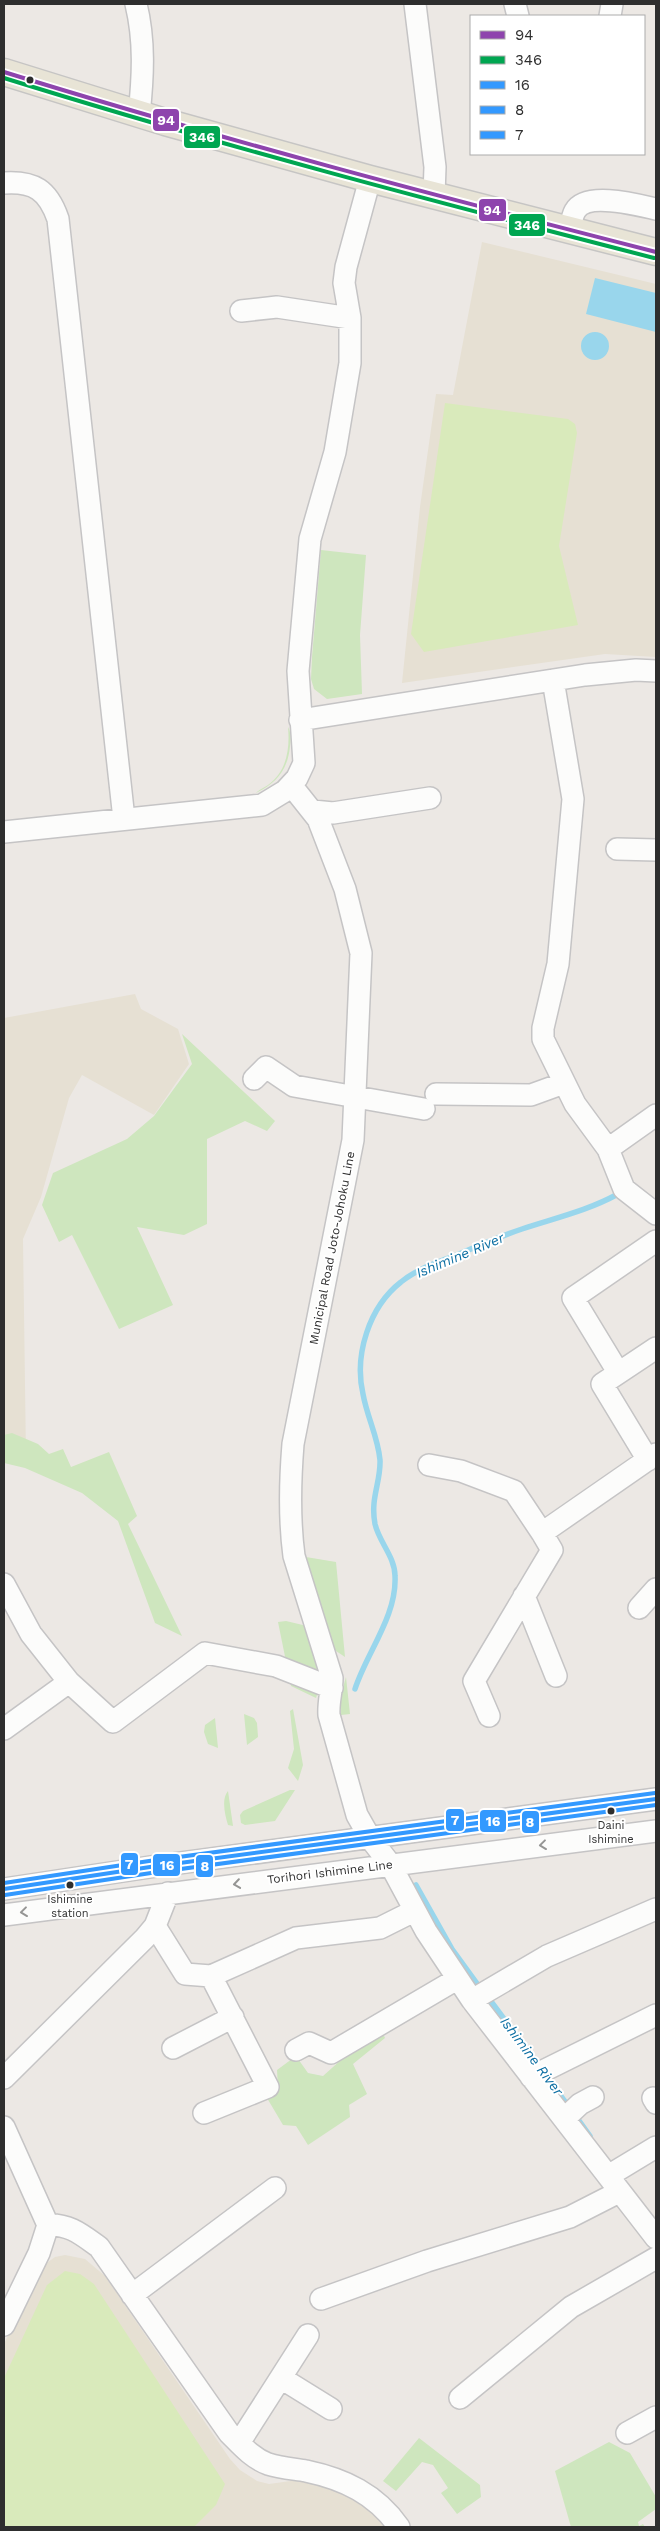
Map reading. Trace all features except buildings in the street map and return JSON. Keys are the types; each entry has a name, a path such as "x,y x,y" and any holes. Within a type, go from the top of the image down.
{"main road":[{"path":"4,72 140,115 370,179 656,252"}],"street":[{"path":"136,4 142,29 143,76 140,115"},
{"path":"415,4 435,168 434,195"},
{"path":"4,832 262,805 277,797 291,785 301,771 304,763 298,671 310,539 336,452 350,362 350,318 344,283 346,267 370,179"},
{"path":"4,183 21,182 41,190 54,207 58,219 124,819"},
{"path":"570,230 575,210 585,202 611,201 656,209"},
{"path":"241,311 277,307 350,318"},
{"path":"300,720 611,672 656,671"},
{"path":"553,680 573,799 558,964 543,1028 547,1050 575,1104 608,1149 624,1189 656,1214"},
{"name":"Municipal Road Joto-Johoku Line","path":"291,785 318,819 345,889 361,953 353,1140 293,1444 290,1475 291,1536 294,1556 332,1678 332,1688 328,1700 329,1715 349,1792 357,1815 370,1838 390,1864 414,1911 457,1979 480,1996 533,2076 576,2110 656,2238"},
{"path":"313,811 333,812 430,798"},
{"path":"617,849 656,850"},
{"path":"254,1080 266,1067 294,1086 356,1099 430,1102 531,1096 564,1084"},
{"path":"608,1149 656,1115"},
{"path":"618,1372 573,1298 656,1241"},
{"path":"542,1533 652,1457 602,1384 656,1348"},
{"path":"429,1465 461,1471 514,1491 552,1550 470,1689 489,1716"},
{"path":"4,1584 32,1634 69,1682 113,1722 205,1653 276,1666 332,1688"},
{"path":"639,1608 656,1589"},
{"path":"524,1596 556,1676"},
{"path":"4,1728 69,1682"},
{"path":"4,1889 656,1800"},
{"name":"Torihori Ishimine Line","path":"4,1915 656,1831"},
{"path":"4,2078 155,1926 168,1893"},
{"path":"155,1926 185,1974 212,1976 296,1938 380,1928 414,1911"},
{"path":"480,1996 547,1956 646,1919"},
{"path":"204,2113 268,2087 212,1976"},
{"path":"296,2050 309,2043 331,2053 457,1979"},
{"path":"533,2076 656,2015"},
{"path":"173,2048 233,2017"},
{"path":"4,2126 8,2148 48,2224 39,2253 12,2291 4,2325"},
{"path":"321,2299 427,2261 570,2217 617,2176 656,2147"},
{"path":"132,2295 275,2188"},
{"path":"48,2224 63,2224 80,2233 99,2247 229,2433 248,2452 268,2464 337,2479 361,2490 383,2508 399,2527"},
{"path":"460,2398 571,2307 656,2258"},
{"path":"239,2443 308,2335"},
{"path":"281,2378 331,2409"},
{"path":"627,2433 656,2417"}],"shaded area":[{"path":"482,242 656,284 656,657 605,654 402,683 420,507 436,394 453,395"},
{"path":"135,994 141,1009 178,1029 189,1064 154,1115 82,1075 69,1098 41,1197 23,1239 26,1456 4,1454 4,1018"},
{"path":"65,2255 85,2259 105,2276 230,2459 240,2470 257,2481 269,2484 312,2478 361,2500 385,2527 4,2527 4,2344 41,2267 55,2257"}],"green space":[{"path":"445,403 568,419 575,424 577,433 559,546 578,625 424,652 411,634"},
{"path":"321,550 366,555 360,635 362,694 327,699 314,689 311,679"},
{"path":"288,727 290,744 287,762 280,774 270,785 256,793 274,779 283,766 288,751"},
{"path":"182,1034 275,1121 267,1131 245,1121 207,1139 207,1224 184,1235 137,1227 173,1305 119,1329 72,1235 59,1242 42,1205 53,1173 127,1139 154,1116 192,1064"},
{"path":"12,1433 38,1444 49,1454 63,1449 71,1467 109,1452 137,1516 128,1524 182,1636 155,1623 118,1521 82,1493 25,1468 4,1463 4,1435"},
{"path":"306,1557 336,1562 345,1657 333,1649"},
{"path":"286,1621 307,1626 324,1674 316,1698 291,1686 278,1622"},
{"path":"346,1677 350,1714 341,1715 340,1698"},
{"path":"293,1709 303,1765 298,1781 288,1768 294,1749 290,1711"},
{"path":"244,1714 254,1718 257,1723 258,1737 247,1745"},
{"path":"215,1718 218,1748 208,1744 204,1732 205,1725"},
{"path":"290,1790 295,1790 275,1821 245,1825 241,1823 240,1815 243,1811"},
{"path":"228,1791 233,1826 228,1825 225,1812 224,1803"},
{"path":"382,2031 385,2038 353,2064 367,2094 349,2105 350,2117 308,2145 296,2126 283,2125 267,2098 278,2089 277,2070 296,2056 308,2073 323,2076 352,2050"},
{"path":"65,2271 80,2274 94,2284 225,2484 216,2505 194,2527 4,2527 4,2378 47,2285"},
{"path":"419,2438 480,2485 481,2497 457,2514 441,2493 448,2488 433,2465 422,2462 396,2491 383,2481"},
{"path":"609,2442 630,2453 656,2497 656,2509 638,2522 639,2526 643,2524 645,2527 571,2527 555,2471"}],"water":[{"path":"595,278 656,293 656,332 586,314"},
{"path":"595,332 605,336 609,346 605,356 595,360 585,356 581,346 585,336"}],"waterway":[{"name":"Ishimine River","path":"355,1689 386,1620 394,1591 395,1576 390,1556 375,1524 374,1506 380,1460 361,1379 363,1348 373,1318 390,1292 401,1282 422,1269 522,1229 583,1210 618,1194"},
{"name":"Ishimine River","path":"416,1885 452,1949 481,1989"},
{"name":"Ishimine River","path":"487,1996 540,2067"},
{"name":"Ishimine River","path":"545,2075 569,2107"},
{"name":"Ishimine River","path":"575,2115 590,2136"}],"transit line":[{"name":"94","path":"4,72 166,121 492,210 656,252"},
{"name":"346","path":"4,78 166,127 328,172 654,258"},
{"name":"7","path":"4,1883 149,1861 655,1793"},
{"name":"16","path":"4,1889 150,1867 656,1799"},
{"name":"8","path":"5,1895 151,1873 656,1805"}],"place":[{"name":"Daini Ishimine","path":"611,1811"},
{"name":"Ishimine station","path":"70,1885"}]}
